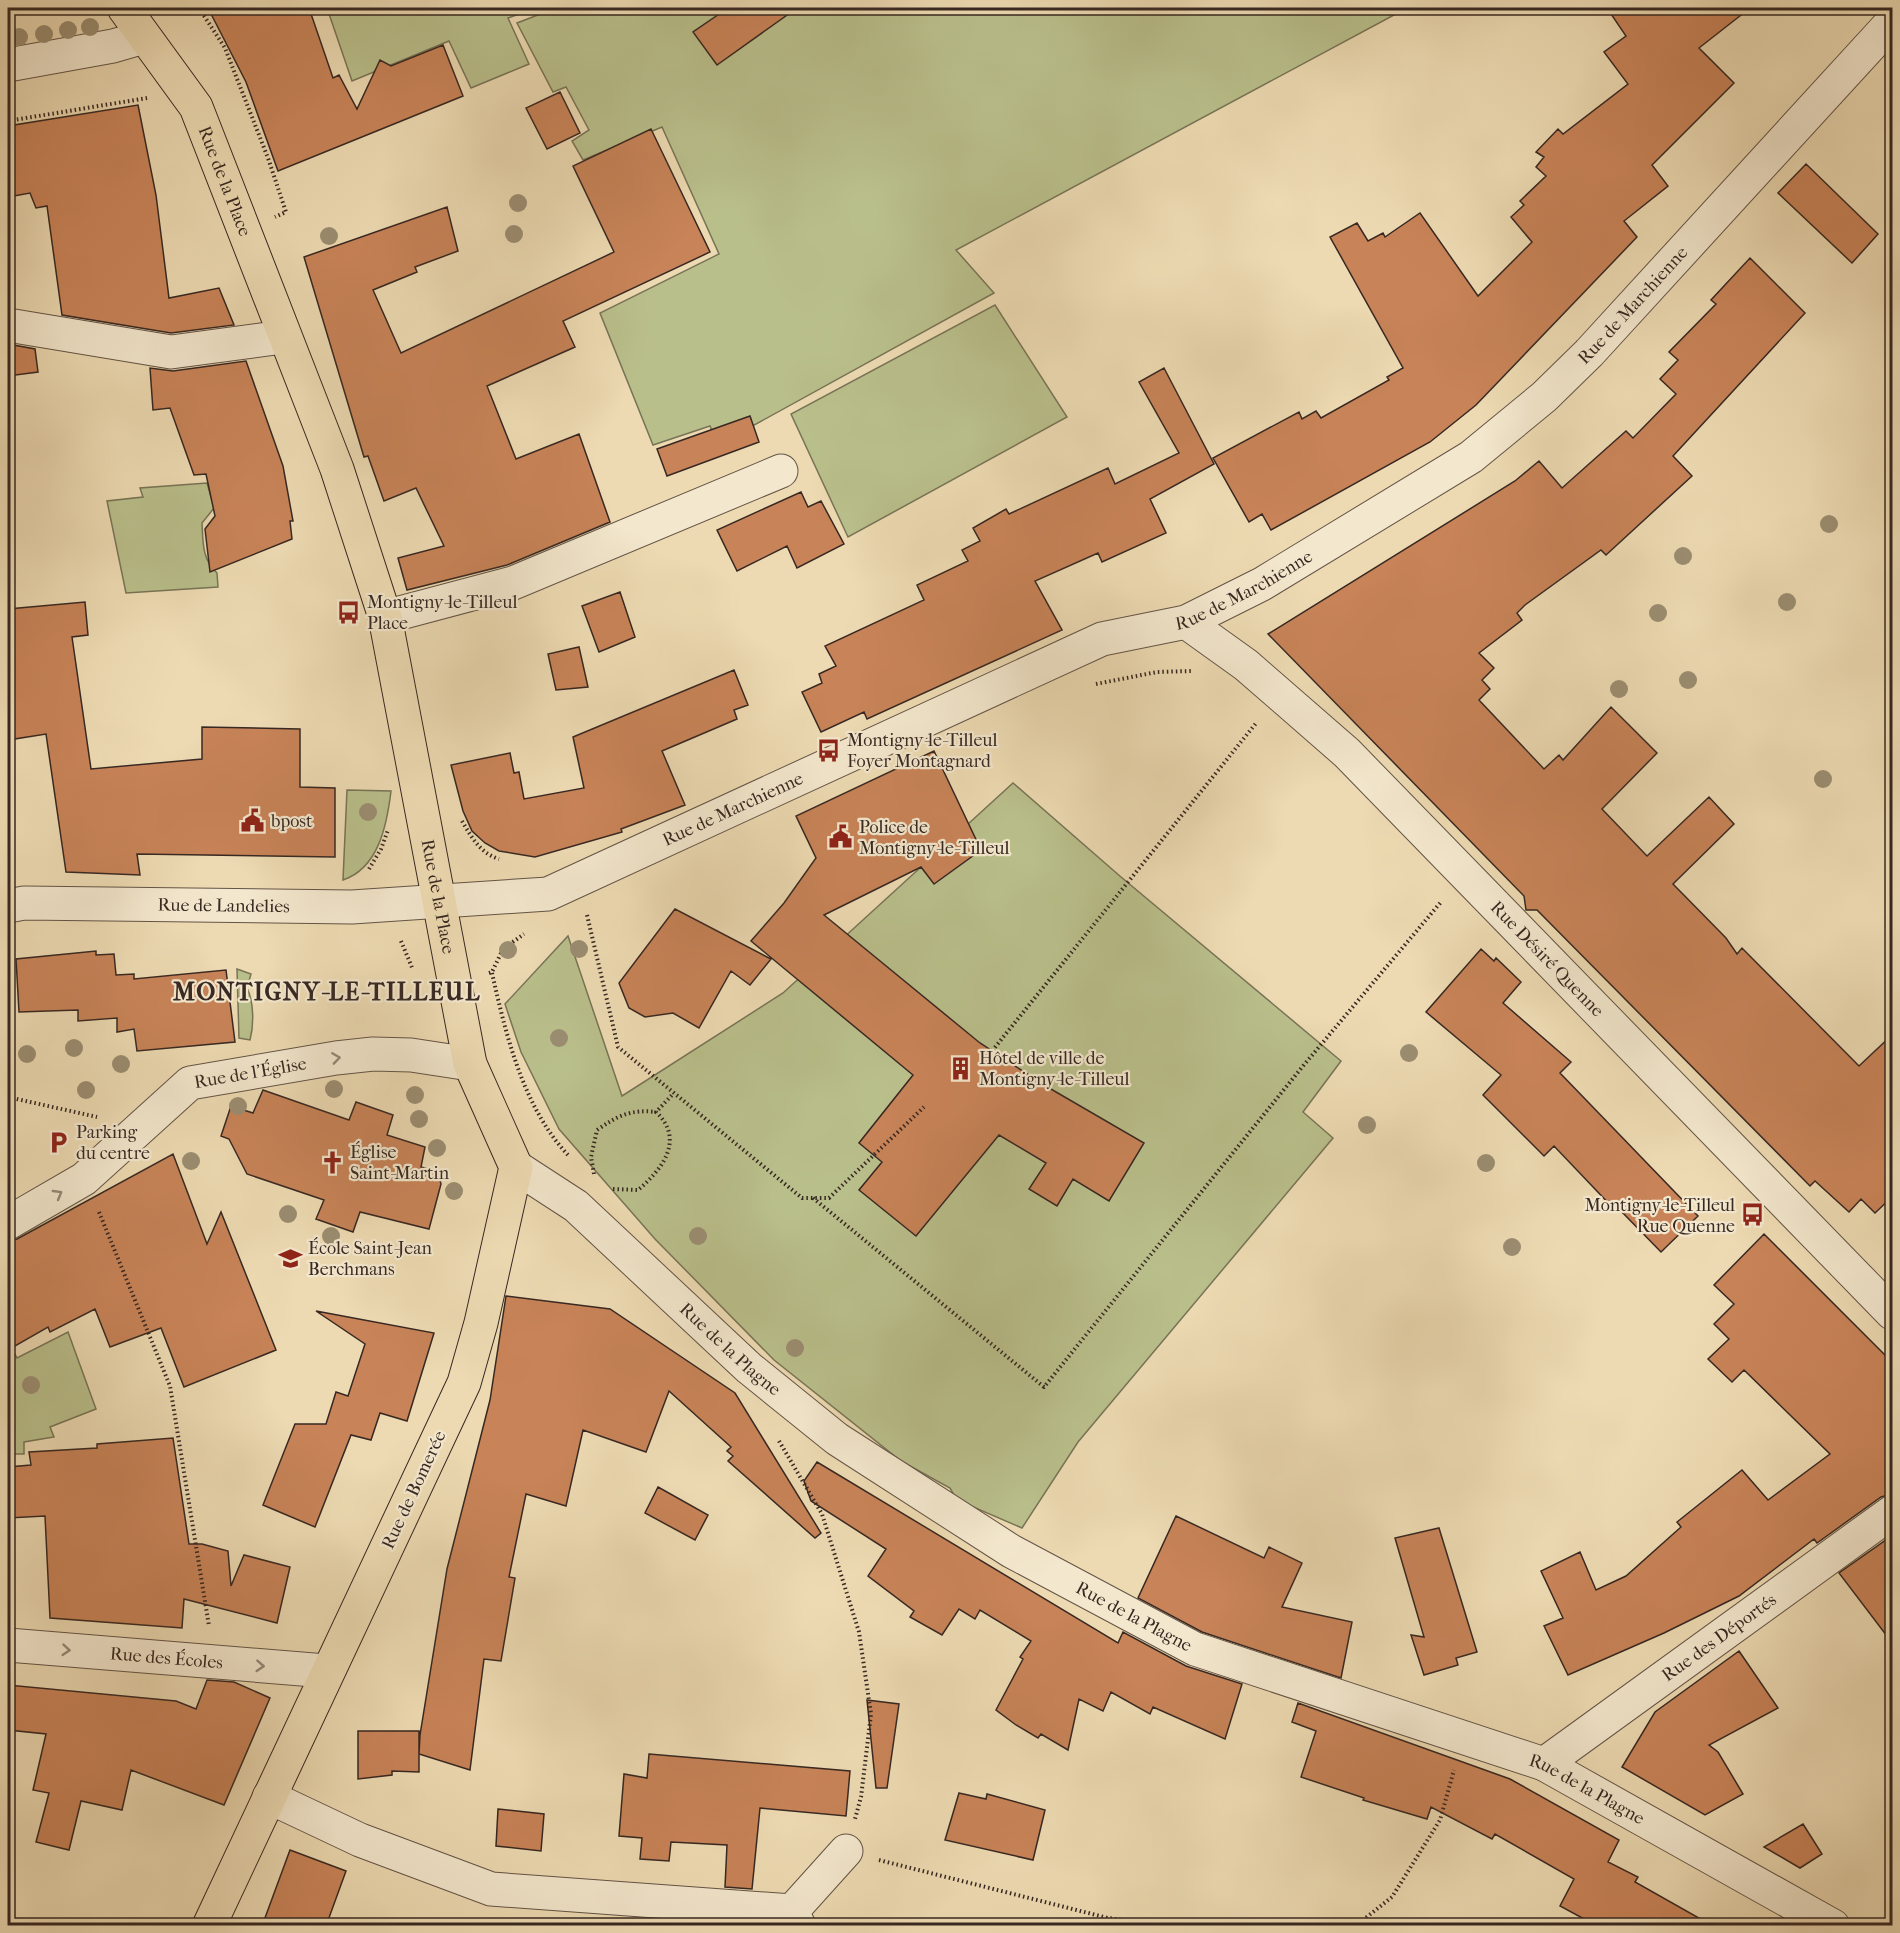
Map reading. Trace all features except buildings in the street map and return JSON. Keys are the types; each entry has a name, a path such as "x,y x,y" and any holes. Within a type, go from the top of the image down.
{"main road":[{"name":"Rue de la Place","path":"124,8 196,107 283,337 337,469 385,617 470,1064 516,1167"},
{"name":"Rue de Bomerée","path":"209,1926 326,1671 464,1383 481,1323 516,1167"}],"street":[{"name":"Rue de Marchienne","path":"440,901 548,894 1102,639 1186,622 1262,584 1471,457 1544,397 1589,353 1893,22"},
{"path":"8,65 113,46 144,37"},
{"path":"8,325 171,352 283,337"},
{"path":"385,617 513,583 780,471"},
{"name":"Rue Désiré Quenne","path":"1186,622 1246,665 1347,753 1893,1313"},
{"name":"Rue de Landelies","path":"8,906 24,903 352,907 440,901"},
{"name":"Rue de l'Église","path":"8,1223 84,1179 190,1083 336,1058 373,1054 411,1055 470,1064"},
{"name":"Rue de la Plagne","path":"516,1167 587,1196 760,1378 837,1439 1011,1551 1195,1649 1545,1764 1833,1926"},
{"name":"Rue des Déportés","path":"1545,1764 1893,1512"},
{"name":"Rue des Écoles","path":"8,1645 203,1663 326,1671"},
{"path":"269,1797 360,1840 491,1889 796,1918 846,1851"}],"path":[{"path":"199,8 225,48 268,158 286,212 272,218"},
{"path":"8,121 153,97"},
{"path":"1090,686 1157,672 1189,670 1198,674"},
{"path":"992,1051 1258,722"},
{"path":"813,1198 1044,1387 1303,1066 1465,874"},
{"path":"577,916 586,911 618,1047 802,1198 829,1198 924,1107"},
{"path":"531,931 520,935 503,949 492,972 499,1003 526,1089 543,1120 571,1158"},
{"path":"394,938 404,944 413,972"},
{"path":"456,981 492,972"},
{"path":"656,1112 673,1094"},
{"path":"8,1097 100,1118"},
{"path":"637,1110 656,1112 666,1121 670,1133 668,1152 657,1174 638,1190 619,1190 587,1196 591,1157 597,1130 616,1116 637,1110"},
{"path":"84,1179 134,1292 170,1386 213,1650 203,1663"},
{"path":"775,1434 822,1514 859,1632 871,1714 861,1797 846,1851 1108,1918 1170,1926"},
{"path":"1346,1926 1358,1924 1392,1897 1440,1820 1464,1737"}],"green space":[{"path":"327,8 536,8 508,18 529,64 471,88 449,41 352,81"},
{"path":"556,8 1407,8 956,250 994,293 718,445 710,426 653,445 600,313 719,254 662,127 583,160 572,141 589,130 566,87 553,92 517,23"},
{"path":"995,305 1067,417 848,537 791,414"},
{"path":"207,483 214,508 202,523 203,544 208,562 217,573 218,587 126,593 107,501 143,497 140,488"},
{"path":"1013,783 1121,877 1341,1061 1303,1112 1333,1138 1078,1442 1022,1528 957,1500 950,1488 901,1461 774,1360 655,1239 559,1129 521,1052 505,1004 568,936 622,1096 783,993"},
{"path":"347,790 391,791 384,830 373,855 365,866 343,880"},
{"path":"237,969 251,974 247,988 253,1014 250,1040 239,1038"},
{"path":"68,1332 96,1409 50,1427 54,1437 24,1442 24,1454 8,1454 8,1353 13,1350 17,1358"}],"place":[{"name":"Montigny-le-Tilleul Place","path":"349,612"},
{"name":"Montigny-le-Tilleul Foyer Montagnard","path":"829,750"},
{"name":"bpost","path":"253,821"},
{"name":"Police de Montigny-le-Tilleul","path":"841,837"},
{"name":"Hôtel de ville de Montigny-le-Tilleul","path":"961,1068"},
{"name":"Parking du centre","path":"58,1142"},
{"name":"Église Saint-Martin","path":"332,1162"},
{"name":"Montigny-le-Tilleul Rue Quenne","path":"1753,1215"},
{"name":"École Saint-Jean Berchmans","path":"290,1258"}],"district":[{"name":"MONTIGNY-LE-TILLEUL","path":"327,992"}]}
